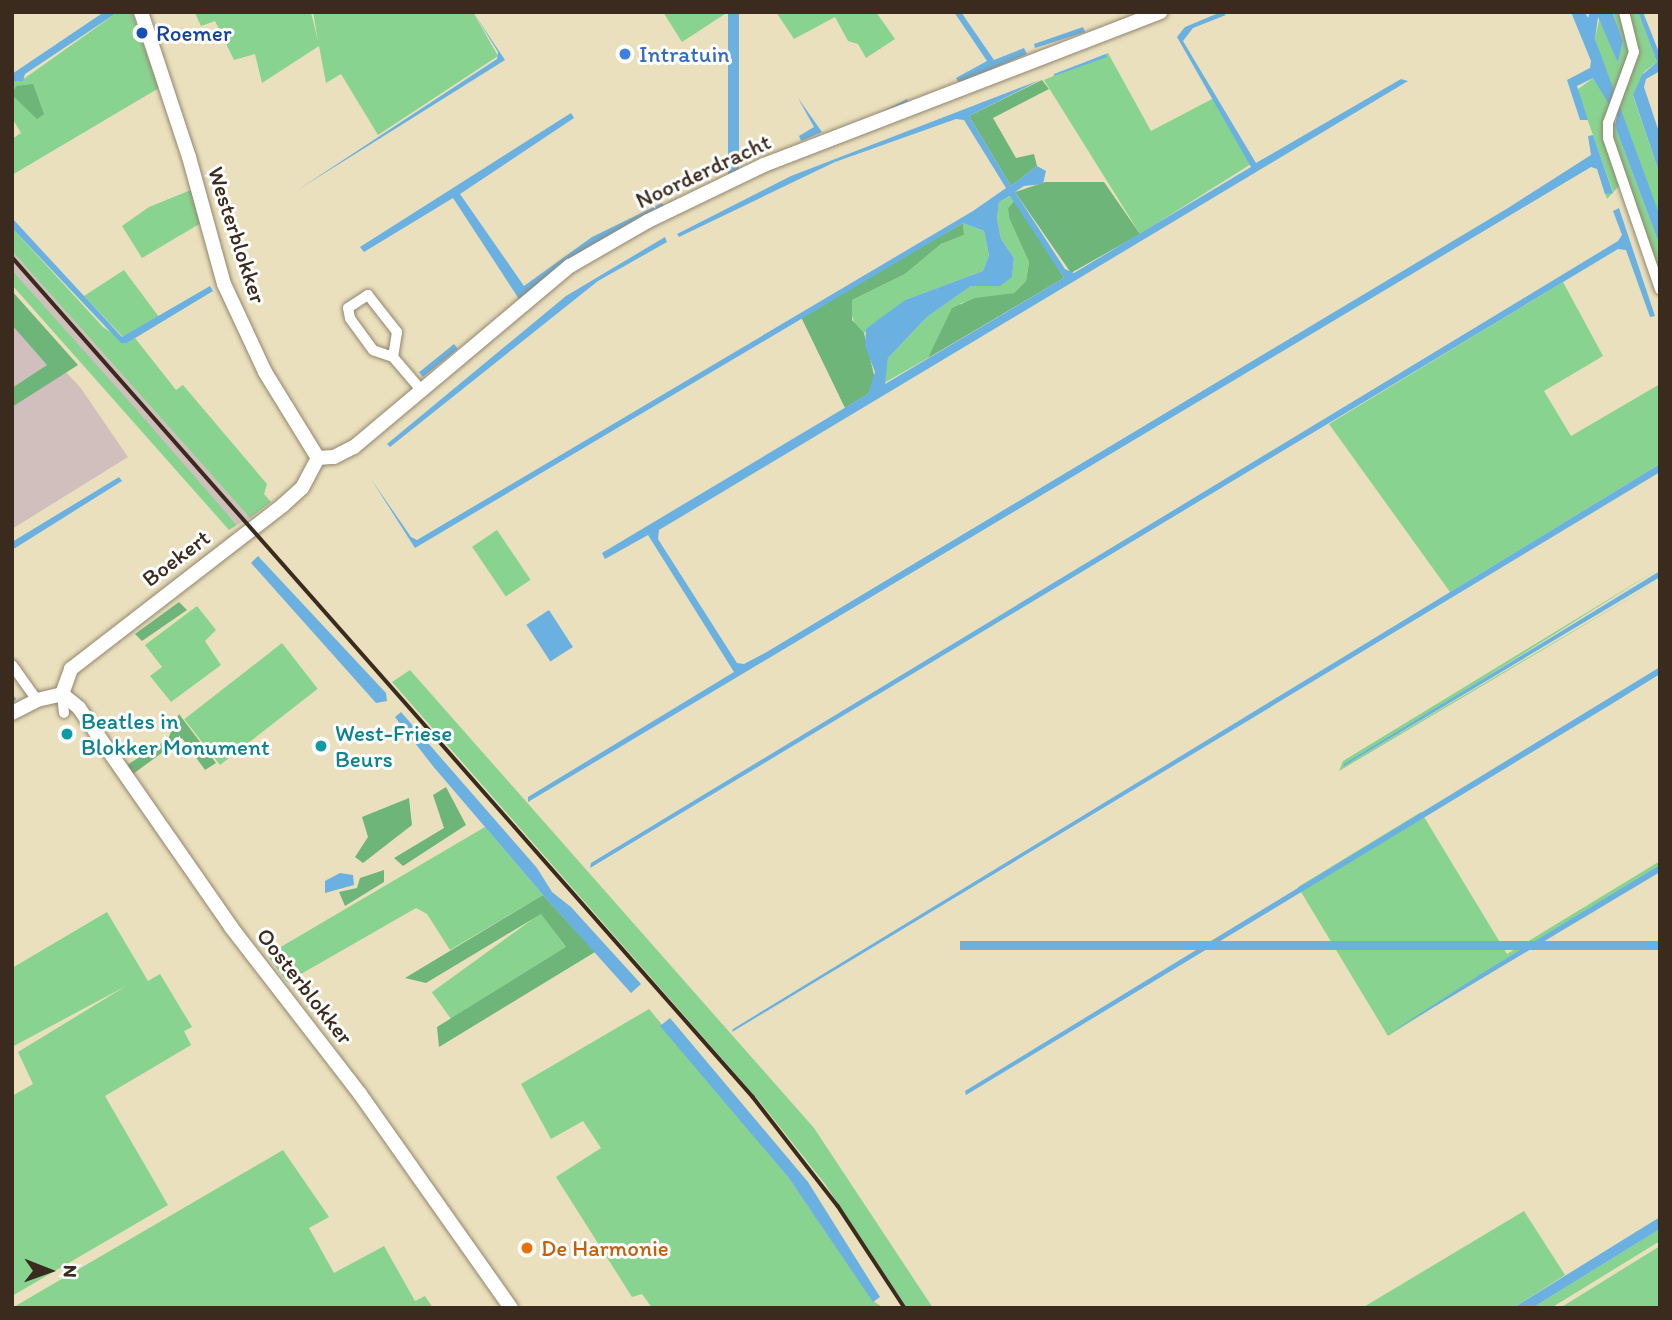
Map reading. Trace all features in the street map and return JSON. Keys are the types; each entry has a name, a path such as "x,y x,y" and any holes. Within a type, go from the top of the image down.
{"street":[{"name":"Westerblokker","path":"141,12 189,157 224,284 265,372 318,458"},
{"name":"Noorderdracht","path":"318,458 334,457 354,447 570,267 648,221 764,165 1160,12"},
{"path":"1624,12 1634,52 1611,113 1609,148 1660,289"},
{"path":"393,357 397,332 368,295 348,308 350,318 373,350 393,357 422,391"},
{"name":"Boekert","path":"62,694 71,669 283,505 302,488 318,458"},
{"path":"12,665 37,700"},
{"path":"12,713 37,700 62,694 64,713"},
{"name":"Oosterblokker","path":"62,694 79,708 231,927 360,1094 511,1308"}],"shaded area":[{"path":"12,251 250,518 237,525 12,270"},
{"path":"12,315 80,387 128,457 12,529"}],"green space":[{"path":"118,12 132,12 159,88 12,175 12,139 21,133 12,118 12,81 25,78"},
{"path":"311,12 318,41 313,12 473,12 498,56 378,135 341,74 326,83 319,46 262,83 255,54 234,60 215,21 201,26 195,13"},
{"path":"663,12 728,12 682,42"},
{"path":"776,12 876,12 895,39 866,58 858,44 848,41 835,17 794,39"},
{"path":"1612,12 1620,12 1631,48 1613,98 1595,39 1600,16 1618,63 1623,41"},
{"path":"1627,12 1638,12 1657,62 1644,72 1633,96 1660,175 1660,216 1617,107 1638,53"},
{"path":"1108,53 1151,131 1214,98 1251,164 1140,234 1044,80"},
{"path":"1593,78 1611,102 1603,136 1619,186 1607,199 1605,194 1613,192 1577,90"},
{"path":"1042,80 1049,89 993,118 1016,158 1034,154 1037,166 1011,186 969,116"},
{"path":"33,84 44,114 37,119 12,95 16,86"},
{"path":"1615,112 1615,126 1660,246 1660,280 1613,151 1611,128"},
{"path":"1045,182 1104,182 1140,234 1071,273 1015,192"},
{"path":"191,190 201,223 142,258 122,226 149,207"},
{"path":"1011,196 1015,200 1008,208 1009,218 1029,262 1026,281 1014,293 961,303 928,358 884,383 888,358 927,317 971,286 1012,277 1014,258 1001,239 997,219 999,202"},
{"path":"1015,200 1064,278 928,358 952,308 975,298 1014,293 1026,281 1029,262 1009,218 1008,208"},
{"path":"963,223 984,231 989,255 983,271 905,300 864,333 856,327 849,308 852,300 905,274 941,244 964,235"},
{"path":"963,223 964,235 941,244 905,274 852,300 852,320 864,333 875,379 868,394 845,408 801,317"},
{"path":"12,228 103,327 127,343 135,338 176,390 183,385 267,484 264,494 271,502 250,518 12,251"},
{"path":"12,270 237,525 229,530 12,285"},
{"path":"124,270 159,317 124,338 84,296"},
{"path":"1563,282 1603,356 1544,391 1571,436 1660,384 1660,464 1450,592 1329,424"},
{"path":"12,291 78,365 12,407 12,388 47,365 12,325"},
{"path":"497,530 531,580 506,597 472,547"},
{"path":"1660,568 1344,766 1660,580 1339,771 1343,761"},
{"path":"179,602 187,610 142,641 135,634"},
{"path":"197,606 216,630 205,641 221,665 171,702 150,676 162,667 145,645"},
{"path":"282,643 318,689 220,765 184,719"},
{"path":"410,670 814,1128 933,1308 907,1308 825,1184 760,1102 392,682"},
{"path":"179,714 216,763 205,770 182,738 133,774 127,765 168,739"},
{"path":"446,787 466,825 403,866 394,858 444,828 433,795"},
{"path":"409,798 412,825 363,863 355,857 368,837 362,817"},
{"path":"1421,812 1507,954 1660,861 1660,865 1388,1036 1298,887"},
{"path":"485,827 543,895 450,950 427,914 416,908 287,982 267,955"},
{"path":"384,870 384,882 345,906 339,892 357,888 360,878"},
{"path":"543,895 595,952 439,1047 437,1027 566,947 541,914 426,983 405,978"},
{"path":"107,912 148,981 160,974 192,1027 184,1031 191,1045 105,1096 168,1205 12,1296 12,1096 33,1084 18,1052 126,986 12,1047 12,968"},
{"path":"541,913 566,948 457,1027 432,992"},
{"path":"649,1009 788,1177 873,1301 884,1308 652,1308 642,1294 632,1297 556,1177 601,1148 583,1121 551,1139 521,1084"},
{"path":"283,1150 329,1217 309,1228 334,1273 384,1246 415,1301 425,1296 433,1308 12,1308"},
{"path":"1524,1211 1565,1275 1513,1308 1362,1308"},
{"path":"1660,1229 1660,1241 1551,1308 1532,1308"},
{"path":"1660,1246 1660,1308 1560,1308"}],"water":[{"path":"104,12 118,12 25,74 23,81 12,81 12,74"},
{"path":"473,12 505,60 296,191 497,59 498,52"},
{"path":"728,12 739,12 739,175 728,175"},
{"path":"954,12 961,12 994,60 1024,48 1027,54 959,83 956,78 987,61"},
{"path":"1221,12 1226,15 1193,28 1183,41 1256,163 1401,79 1408,81 659,530 658,539 737,663 744,664 765,653 1508,208 1591,155 1588,136 1593,135 1613,193 1605,194 1597,169 1591,167 528,802 528,797 734,672 648,535 605,559 602,553 868,394 875,372 865,346 866,329 905,300 983,271 989,255 984,231 963,223 415,548 371,479 411,537 417,540 973,211 1006,188 964,120 956,119 835,162 679,237 677,234 791,176 1040,80 969,116 1011,186 1037,166 1046,171 1043,184 1024,186 1015,192 1065,269 1074,273 1251,167 1177,37 1185,27","holes":["1010,196 1064,278 885,384 888,358 927,317 971,286 1000,286 1012,277 1014,258 1001,239 997,219 999,202"]},
{"path":"1571,12 1585,12 1588,18 1590,12 1612,12 1623,41 1618,63 1598,17 1595,39 1660,216 1660,246 1615,126 1617,117 1593,78 1577,86 1588,120 1580,120 1567,80 1590,68 1591,61"},
{"path":"1638,12 1643,12 1660,55 1660,71 1646,79 1644,87 1660,135 1660,175 1633,95 1642,75 1657,62"},
{"path":"1083,27 1085,32 1035,48 1034,44"},
{"path":"1106,54 1107,57 1054,76 1054,74"},
{"path":"798,98 822,132 801,141 799,136 814,127"},
{"path":"907,99 909,103 836,140 834,136"},
{"path":"571,113 574,118 460,194 524,286 592,237 662,203 664,207 586,248 519,299 453,198 364,252 360,247"},
{"path":"1619,208 1655,316 1650,317 1626,250 1618,249 590,868 591,863 1618,241 1622,235 1613,211"},
{"path":"12,218 122,337 210,286 213,291 127,343 121,343 12,228"},
{"path":"665,237 667,242 598,281 390,447 387,444 566,296"},
{"path":"454,344 458,349 423,377 419,372"},
{"path":"1660,464 1660,472 732,1032 733,1029"},
{"path":"119,477 122,481 12,550 12,542"},
{"path":"258,556 386,693 387,701 376,703 251,563"},
{"path":"1660,571 1660,577 1344,766 1344,764"},
{"path":"549,610 573,647 550,662 526,625"},
{"path":"1660,667 1660,674 1610,705 966,1095 965,1091"},
{"path":"401,712 537,868 552,892 571,907 641,984 631,993 432,765 395,717"},
{"path":"1660,865 1660,872 1387,1035 1481,974"},
{"path":"340,873 353,875 354,885 325,893 325,881"},
{"path":"960,941 1660,941 1660,950 960,950"},
{"path":"670,1018 808,1182 880,1297 873,1302 788,1177 660,1026"},
{"path":"1660,1217 1660,1229 1532,1308 1513,1308"}],"railway":[{"path":"12,257 753,1097 838,1206 905,1308"}],"place":[{"name":"Roemer","path":"142,33"},
{"name":"Intratuin","path":"625,54"},
{"name":"Beatles in Blokker Monument","path":"67,734"},
{"name":"West-Friese Beurs","path":"321,746"},
{"name":"De Harmonie","path":"527,1248"}]}
